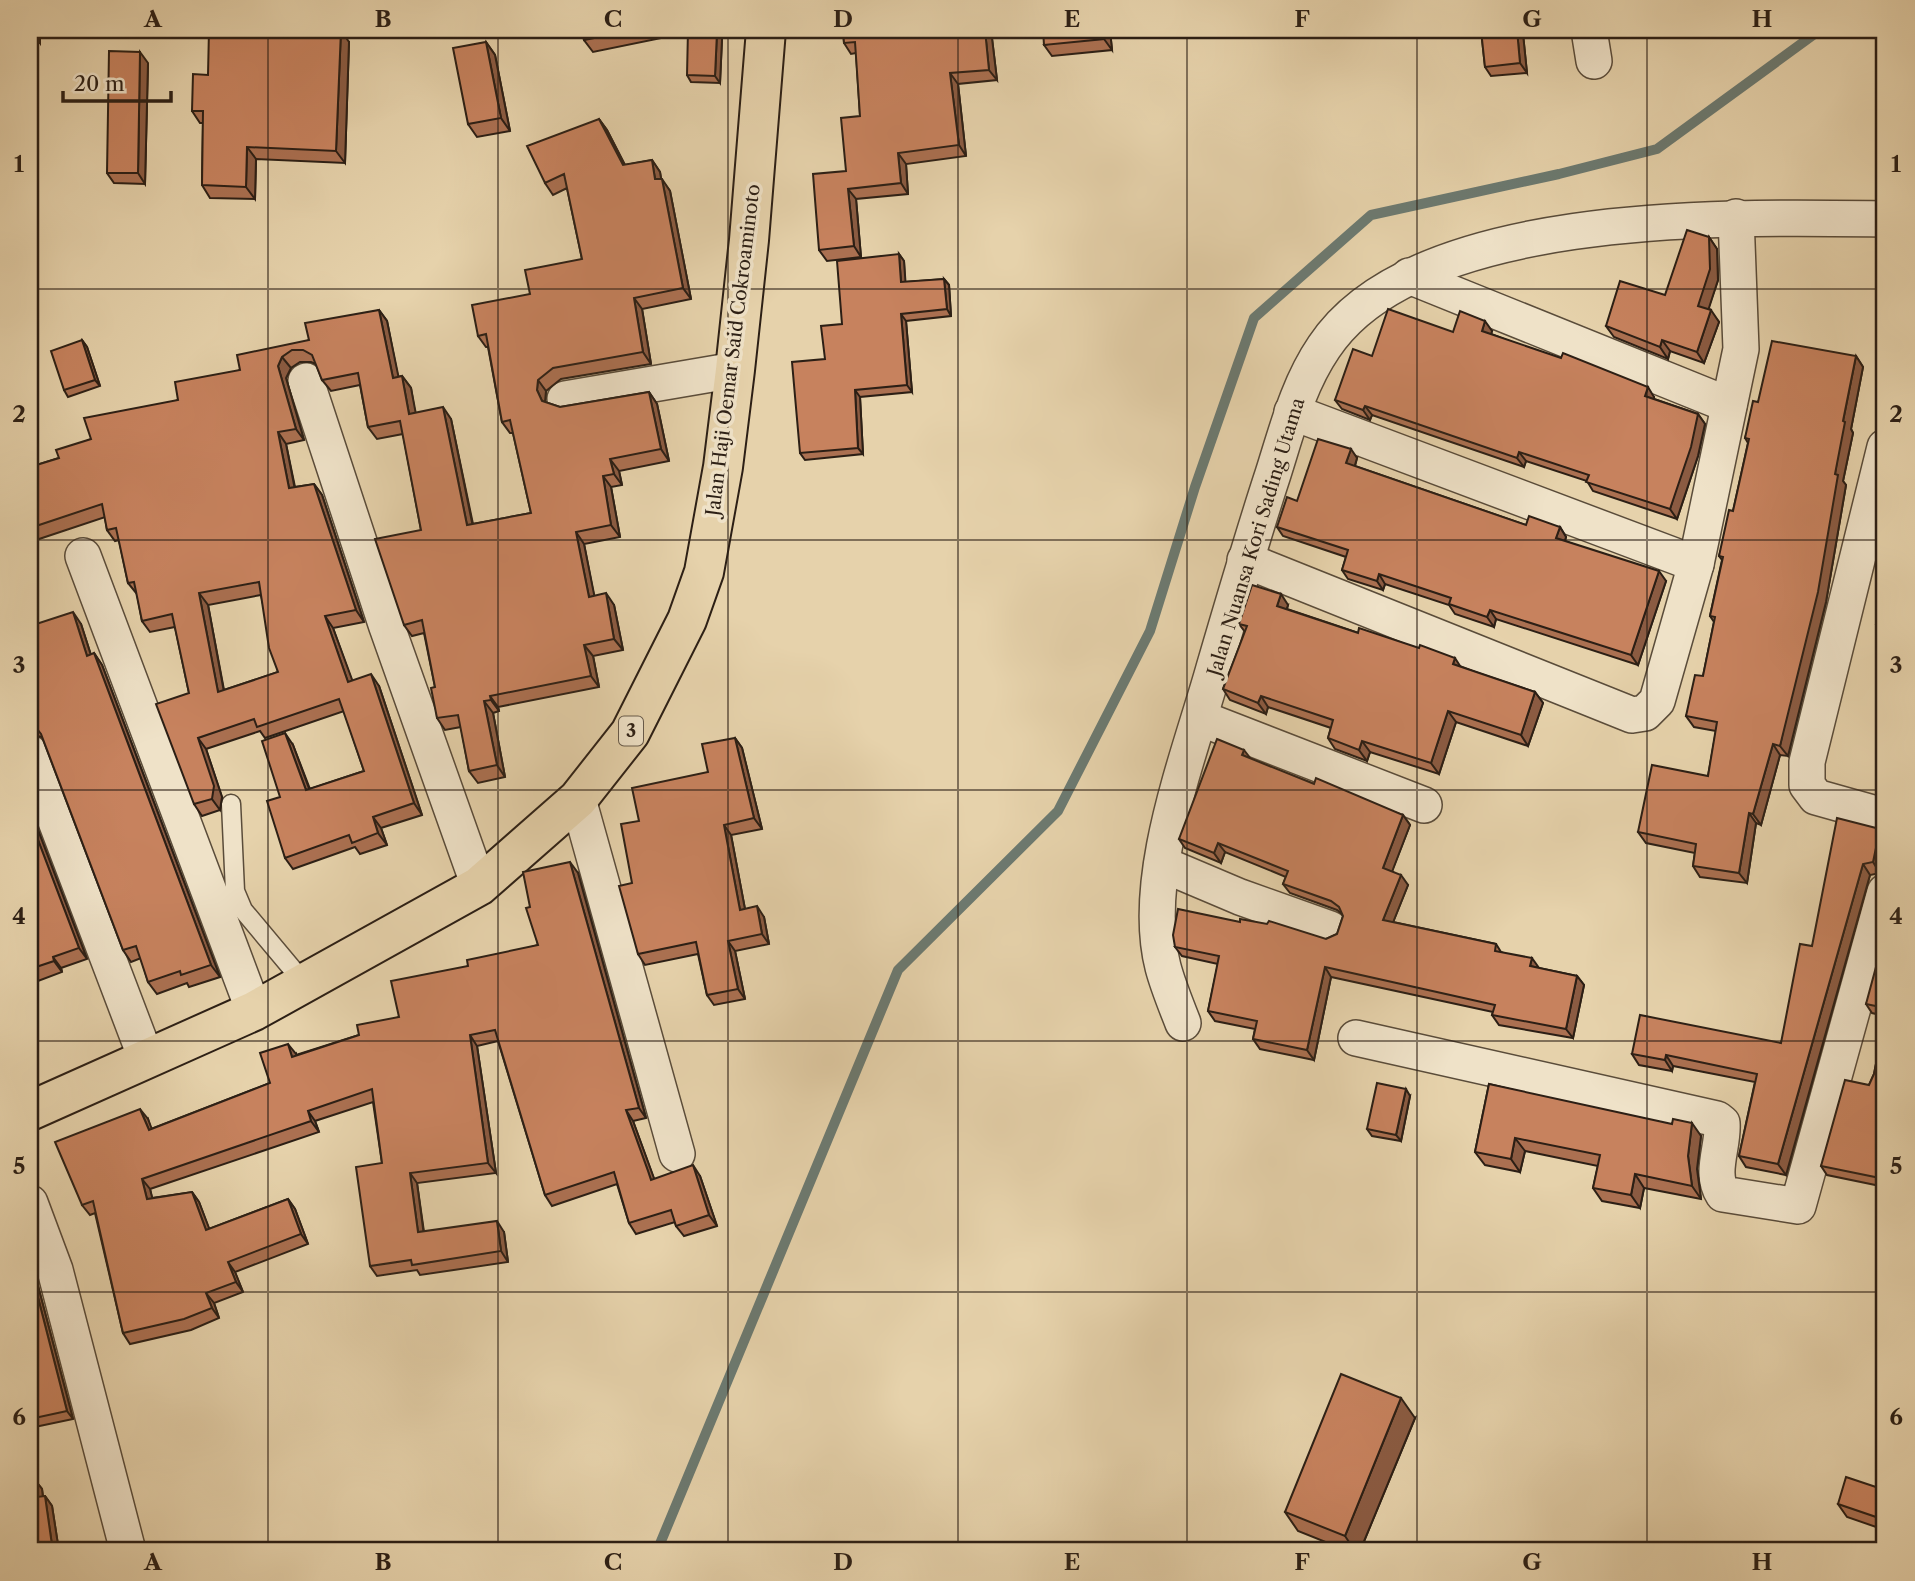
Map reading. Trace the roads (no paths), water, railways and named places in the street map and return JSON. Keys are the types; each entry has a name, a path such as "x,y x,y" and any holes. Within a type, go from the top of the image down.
{"highway":[{"name":"Jalan Haji Oemar Said Cokroaminoto","path":"30,1111 254,1011 479,886 578,799 630,733 687,620 704,572 723,467 735,370 749,240 766,30"}],"street":[{"path":"1245,560 1632,715 1645,713 1657,701 1696,564 1741,349 1736,217"},
{"name":"Jalan Nuansa Kori Sading Utama","path":"1183,1023 1162,965 1158,884 1162,864 1245,560 1292,412 1325,345 1353,313 1409,276 1536,237 1589,228 1736,217 1885,219"},
{"path":"1409,276 1729,405"},
{"path":"565,399 735,370"},
{"path":"306,381 387,627 479,886"},
{"path":"1292,412 1696,564"},
{"path":"1885,447 1807,762 1807,785 1816,797 1885,820"},
{"path":"83,556 254,1011"},
{"path":"1200,718 1424,805"},
{"path":"30,753 146,1058"},
{"path":"578,799 677,1154"},
{"path":"1162,864 1330,929"},
{"path":"1356,1038 1717,1119 1722,1123 1723,1131 1717,1185 1723,1194 1798,1206 1885,892"},
{"path":"30,1203 55,1270 128,1551"}],"lane":[{"path":"231,804 234,891 243,910 305,984"}],"waterway":[{"path":"657,1551 898,970 1058,811 1150,631 1195,487 1254,318 1371,215 1559,174 1657,149 1820,30"}]}
